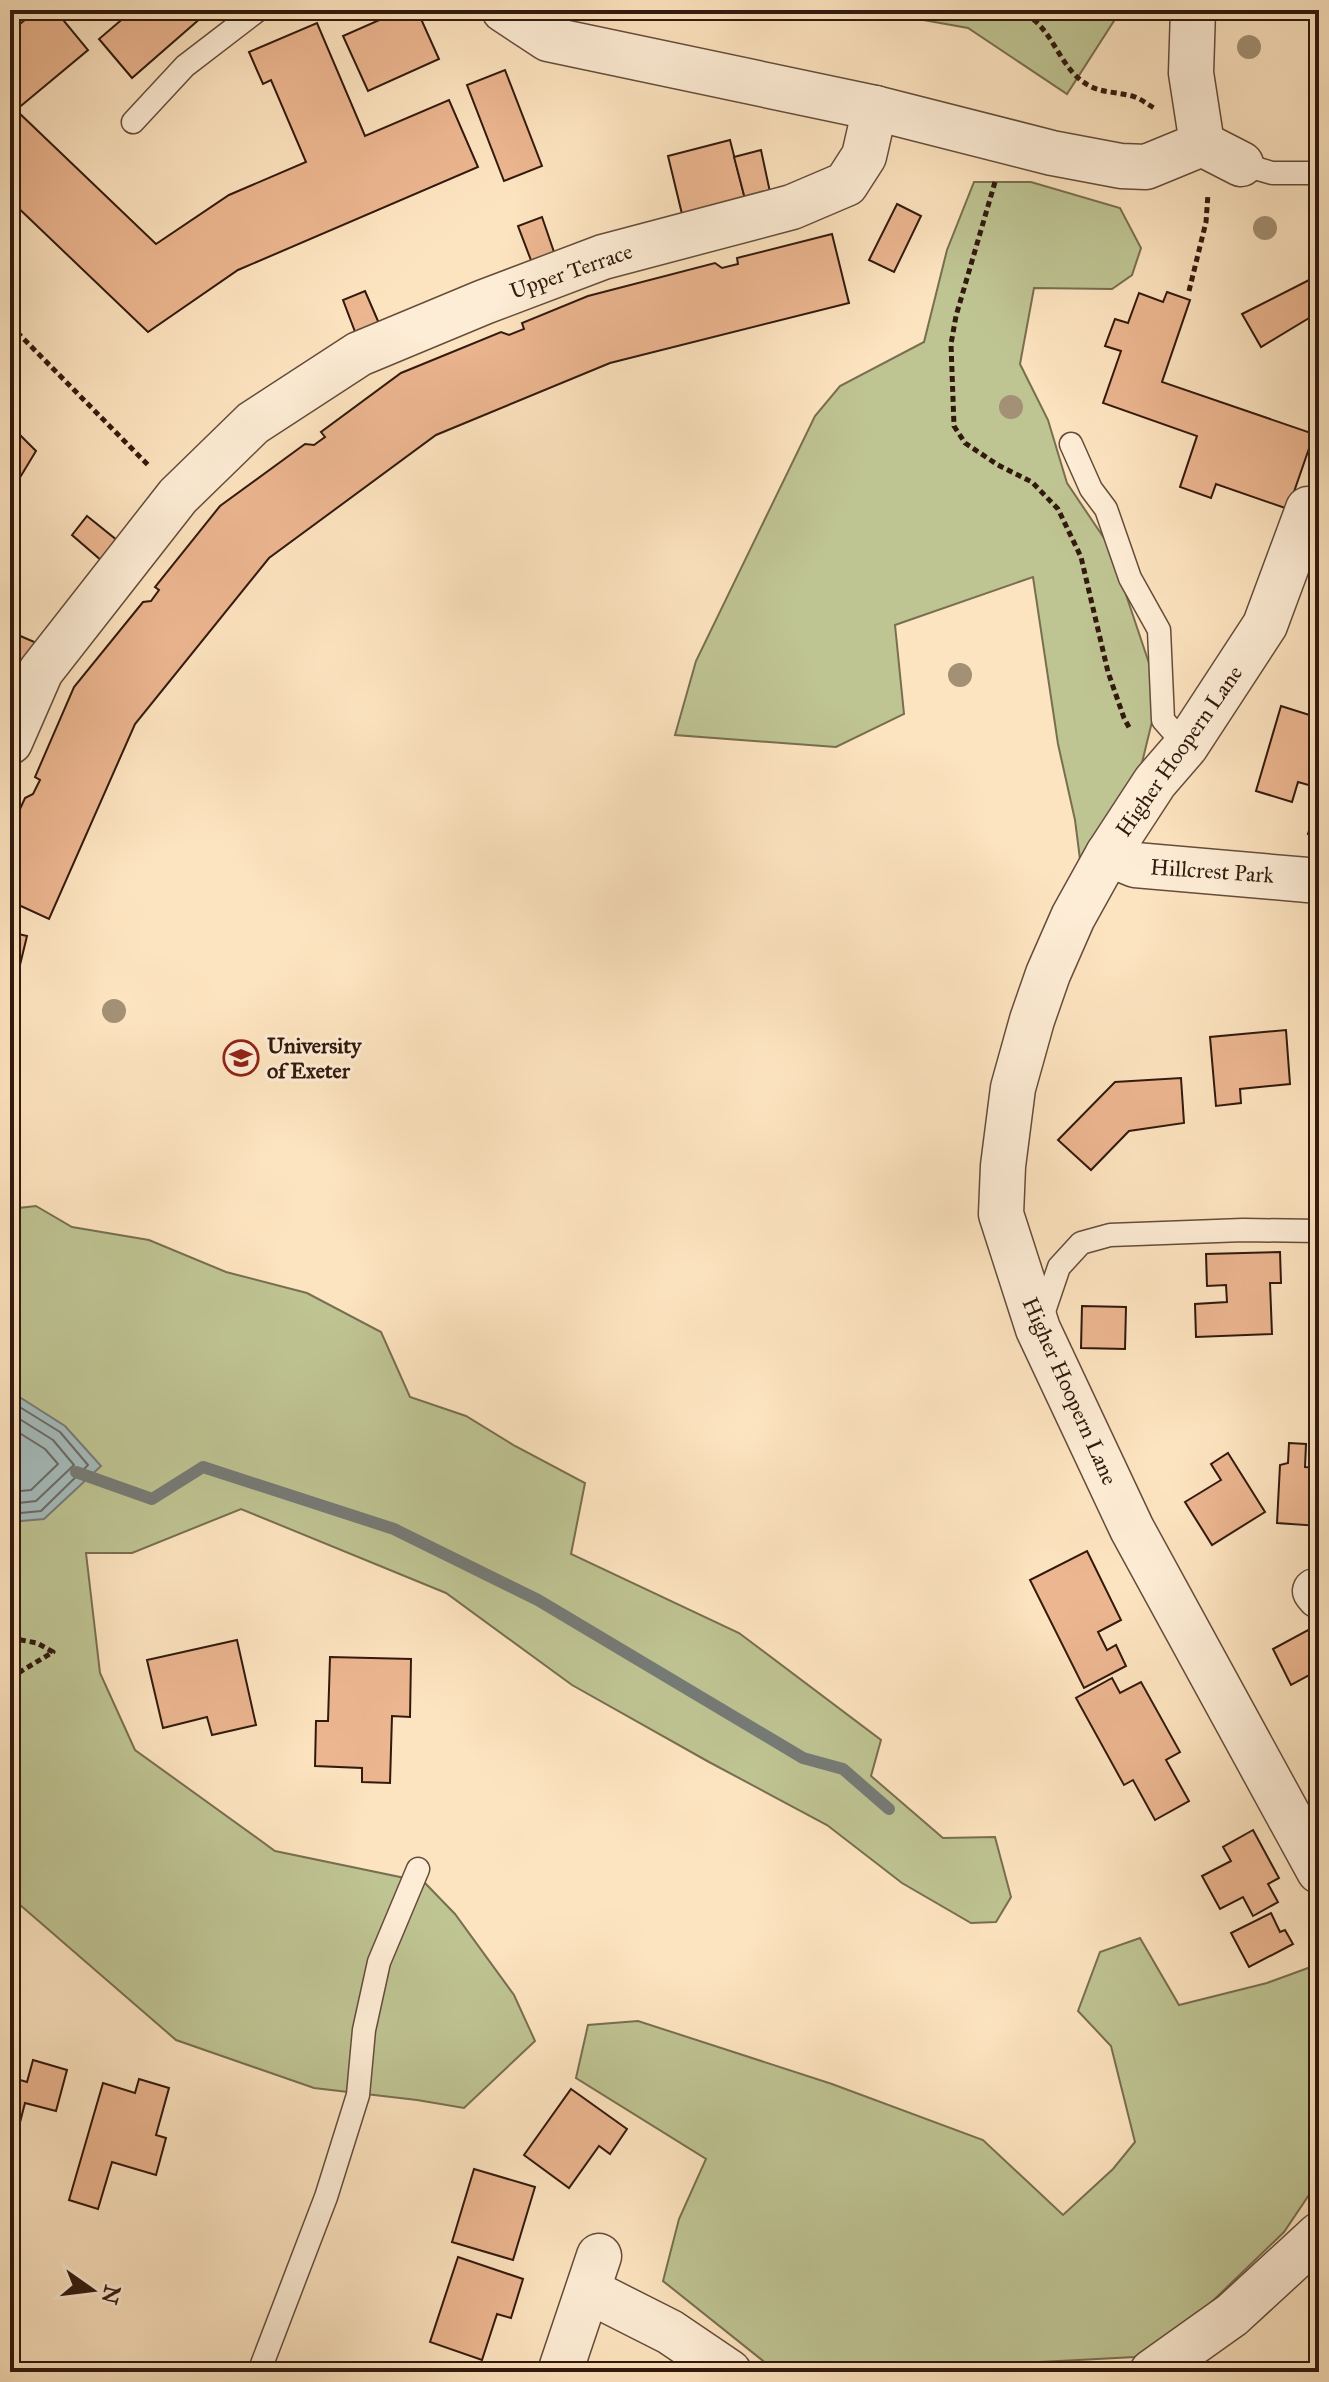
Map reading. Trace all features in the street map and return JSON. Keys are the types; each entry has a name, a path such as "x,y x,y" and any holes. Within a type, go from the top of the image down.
{"street":[{"path":"504,10 548,39 875,108 1052,153 1133,167 1146,167 1215,147 1191,73 1193,10"},
{"name":"Upper Terrace","path":"10,742 41,671 178,496 253,423 359,354 603,257 792,207 846,184 864,156 875,108"},
{"name":"Higher Hoopern Lane","path":"1313,498 1265,625 1108,854 1073,917 1048,974 1013,1088 1003,1166 1001,1214 1038,1329 1132,1529 1319,1871"},
{"name":"Hillcrest Park","path":"1108,854 1135,865 1319,881"},
{"path":"1152,2372 1232,2315 1319,2235"},
{"path":"560,2372 594,2274 729,2372"}],"lane":[{"path":"133,122 185,66 258,10"},
{"path":"1215,147 1272,173 1319,173"},
{"path":"1071,444 1091,489 1106,509 1130,578 1159,630 1163,720 1173,762"},
{"path":"1038,1329 1059,1267 1081,1243 1110,1235 1243,1230 1319,1231"},
{"path":"259,2372 326,2197 358,2095 364,2030 379,1962 418,1869"}],"path":[{"path":"1016,10 1027,14 1047,32 1074,74 1095,90 1135,97 1158,110 1174,127 1215,147 1206,222 1189,291"},
{"path":"1007,143 956,316 950,359 954,426 965,443 998,465 1032,482 1058,509 1081,557 1108,672 1124,718 1173,762"},
{"path":"10,325 178,496"},
{"path":"10,1638 37,1643 53,1652 10,1678"}],"green space":[{"path":"867,10 1121,10 1067,94 968,28"},
{"path":"974,182 1031,182 1120,208 1141,248 1132,275 1112,289 1034,288 1020,364 1048,420 1067,483 1110,547 1159,693 1139,775 1081,867 1075,820 1058,744 1033,577 895,625 904,714 836,747 675,735 696,661 815,416 840,386 924,342 947,250"},
{"path":"36,1206 72,1227 149,1240 226,1272 307,1293 381,1332 410,1397 466,1416 585,1483 571,1554 739,1633 881,1740 871,1776 943,1838 995,1837 1011,1897 996,1922 971,1923 902,1883 827,1825 572,1685 446,1593 241,1509 132,1553 86,1553 100,1673 135,1750 275,1851 424,1882 455,1914 514,1995 535,2041 464,2108 314,2088 176,2040 19,1904 10,1900 10,1209"},
{"path":"1140,1938 1179,2005 1267,1983 1319,1964 1319,2180 1284,2232 1193,2320 1135,2357 983,2365 946,2372 777,2372 663,2281 679,2219 706,2159 576,2078 588,2025 638,2021 832,2084 983,2140 1063,2215 1113,2169 1135,2142 1111,2046 1078,2011 1100,1952"}],"water":[{"path":"10,1391 65,1426 101,1466 44,1519 10,1522"}],"building":[{"path":"27,10 55,10 88,50 16,110 156,244 229,195 306,162 271,80 263,84 249,52 317,23 365,136 449,100 478,167 238,270 148,332 10,200 10,32 31,15"},
{"path":"133,10 210,10 132,78 99,39"},
{"path":"402,10 417,10 439,59 368,91 343,36"},
{"path":"505,70 542,166 504,181 467,85"},
{"path":"730,140 745,199 682,214 668,156"},
{"path":"761,150 770,192 745,199 734,157"},
{"path":"897,204 921,216 894,272 869,260"},
{"path":"542,217 555,255 532,263 518,226"},
{"path":"832,234 849,303 610,363 436,435 269,558 135,724 49,919 10,901 10,831 25,798 33,794 40,780 35,777 74,687 143,602 151,601 159,590 155,587 220,506 305,444 314,445 325,437 321,432 401,373 501,332 509,335 524,329 522,323 588,296 715,263 722,268 738,264 737,258"},
{"path":"1319,275 1319,312 1261,347 1242,314"},
{"path":"365,291 381,328 357,337 343,300"},
{"path":"1167,292 1190,300 1162,382 1314,434 1288,509 1216,484 1211,498 1180,487 1197,436 1103,403 1121,351 1105,346 1115,319 1128,323 1139,293 1163,302"},
{"path":"10,425 36,451 10,494"},
{"path":"87,516 118,541 102,561 72,535"},
{"path":"18,635 39,644 24,684 10,679 10,654"},
{"path":"1281,706 1319,718 1319,788 1298,782 1292,802 1256,791"},
{"path":"1319,798 1319,837 1308,834"},
{"path":"10,932 27,936 12,998 10,998"},
{"path":"1286,1030 1290,1084 1240,1089 1241,1103 1216,1106 1210,1037"},
{"path":"1314,1031 1319,1031 1319,1087 1316,1087"},
{"path":"1181,1078 1184,1123 1129,1131 1091,1170 1058,1140 1115,1082"},
{"path":"1280,1252 1281,1283 1270,1283 1272,1334 1196,1337 1195,1304 1227,1302 1226,1285 1207,1286 1206,1254"},
{"path":"1082,1306 1126,1307 1125,1349 1081,1348"},
{"path":"1289,1443 1306,1444 1305,1467 1319,1468 1319,1526 1277,1523 1280,1465 1288,1463"},
{"path":"1228,1453 1265,1512 1212,1545 1185,1502 1221,1480 1211,1464"},
{"path":"1087,1551 1121,1620 1098,1632 1107,1650 1116,1645 1126,1666 1084,1688 1030,1580"},
{"path":"1308,1630 1319,1651 1319,1670 1291,1685 1273,1649"},
{"path":"237,1640 256,1725 212,1735 207,1717 163,1728 147,1660"},
{"path":"330,1657 411,1659 410,1717 392,1716 390,1783 362,1782 362,1768 315,1766 316,1721 328,1721"},
{"path":"1112,1678 1120,1693 1141,1682 1180,1752 1166,1760 1189,1801 1155,1820 1133,1780 1124,1785 1076,1698"},
{"path":"1253,1830 1279,1878 1268,1884 1278,1902 1253,1916 1243,1897 1220,1909 1202,1876 1231,1861 1223,1847"},
{"path":"1271,1913 1280,1932 1285,1930 1293,1944 1249,1967 1231,1933"},
{"path":"33,2060 67,2070 56,2111 25,2103 10,2161 10,2077 27,2082"},
{"path":"139,2079 169,2088 156,2135 166,2138 156,2175 112,2162 98,2209 69,2200 103,2083 135,2093"},
{"path":"571,2089 627,2129 610,2154 599,2146 569,2188 524,2155"},
{"path":"474,2169 535,2187 513,2260 452,2242"},
{"path":"458,2257 523,2279 511,2318 497,2314 482,2360 430,2342"}],"waterway":[{"path":"76,1472 152,1499 203,1467 394,1529 538,1600 803,1758 843,1769 889,1809"}],"place":[{"name":"University of Exeter","path":"241,1058"}]}
